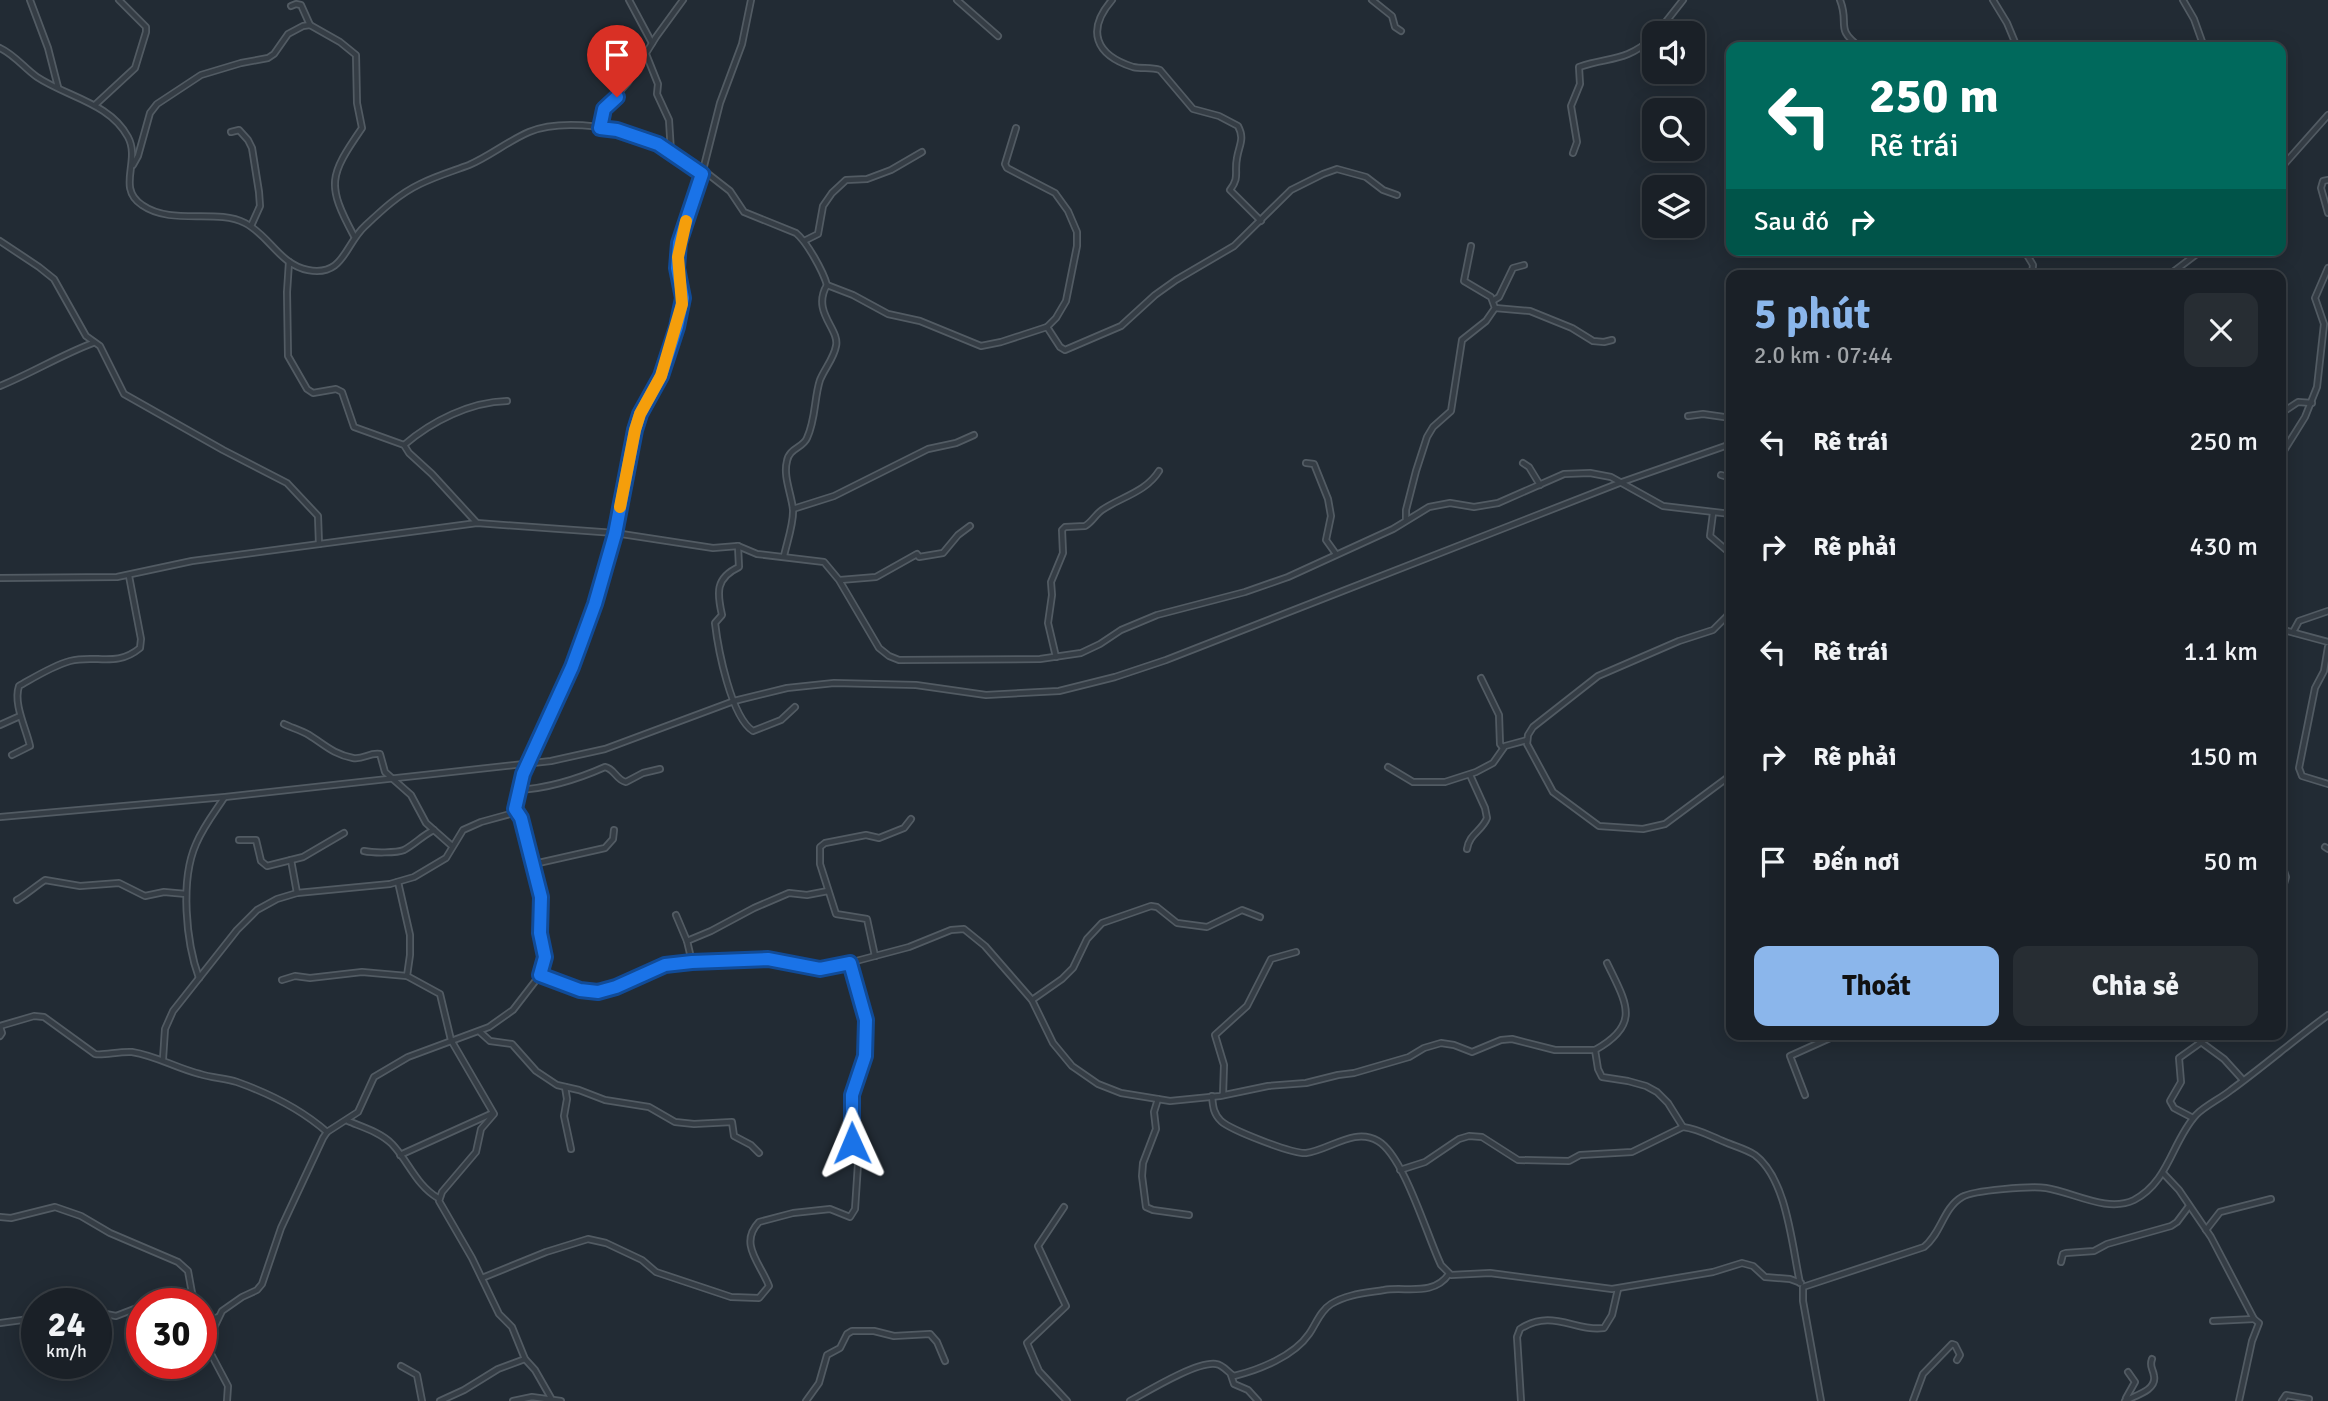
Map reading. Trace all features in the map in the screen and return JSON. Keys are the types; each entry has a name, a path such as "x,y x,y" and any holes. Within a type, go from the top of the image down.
{"street":[{"path":"30,0 48,48 58,88"},
{"path":"95,106 121,79 133,71 145,37 146,27 119,0"},
{"path":"629,0 652,43"},
{"path":"600,128 604,109 628,82 683,0"},
{"path":"163,1059 167,1021 177,1004 200,979 224,945 257,910 277,899 297,893 398,882 414,877 440,863 460,834 469,827 510,814 515,809 527,765 576,657 595,604 615,534 635,430 640,414 661,376 677,327 683,298 677,268 679,243 703,172 720,103 742,44 751,0"},
{"path":"957,0 998,36"},
{"path":"1112,0 1097,22 1099,43 1115,60 1133,67 1160,70 1193,109 1219,116 1238,126 1243,141 1237,156 1236,182 1230,190 1261,221"},
{"path":"1372,0 1392,16 1395,27 1401,31"},
{"path":"1667,21 1683,0"},
{"path":"1840,0 1845,12 1843,29 1853,42"},
{"path":"1993,0 2015,42"},
{"path":"2183,0 2202,42"},
{"path":"290,6 301,5 310,25 340,42 356,55 362,128 341,160 334,181 342,212 354,236"},
{"path":"132,166 138,156 150,113 157,104 201,75 268,58 288,34 310,25"},
{"path":"1573,153 1577,142 1571,106 1580,84 1579,67 1620,58 1642,46"},
{"path":"0,48 20,61 38,78 111,116 125,131 132,145 132,166 128,183 130,192 137,201 150,210 172,215 238,220 251,226 289,262 308,270 332,268 343,259 354,236 413,188 478,160 506,142 531,131 561,125 617,130 658,144 703,172 730,191 747,214 796,233 822,271 827,285 821,296 822,304 836,345 819,384 813,421 806,440 787,457 786,474 793,509 784,556"},
{"path":"646,54 658,84 657,94 669,120 671,153"},
{"path":"2286,162 2328,114"},
{"path":"827,285 853,295 888,314 920,321 981,346 1047,327 1066,301 1078,239 1073,221 1060,198 1050,189 1007,168 1006,159 1016,128"},
{"path":"230,132 239,131 244,134 254,157 260,206 251,226"},
{"path":"804,241 818,234 823,206 846,180 867,179 891,170 922,152"},
{"path":"1047,327 1065,350 1121,326 1155,295 1189,272 1225,253 1292,190 1335,169 1366,177 1383,190 1397,195"},
{"path":"2328,180 2323,181 2320,188 2328,213"},
{"path":"0,241 54,279 82,331 100,346 127,397 291,486 318,516 319,544"},
{"path":"1471,246 1464,281 1494,300"},
{"path":"2176,270 2194,256"},
{"path":"289,262 288,356 307,389 313,393 339,390 344,393 354,427 404,445 477,523"},
{"path":"1494,300 1499,297 1513,268 1524,265"},
{"path":"2286,447 2312,403 2319,377 2325,334 2315,298 2328,268"},
{"path":"1406,521 1406,510 1427,437 1433,427 1451,411 1462,340 1486,321 1495,308 1494,300"},
{"path":"1495,308 1530,311 1572,328 1593,341 1612,340"},
{"path":"0,386 29,375 94,342"},
{"path":"404,445 456,413 484,404 507,401"},
{"path":"2286,410 2298,402 2312,403"},
{"path":"1688,416 1703,414 1726,417"},
{"path":"793,509 834,496 928,449 956,443 974,435"},
{"path":"0,817 225,797 527,765 605,749 734,701 787,688 834,682 916,685 986,695 1059,691 1166,660 1622,482 1726,446"},
{"path":"1306,463 1314,464 1328,499 1332,521 1326,540 1336,554"},
{"path":"1523,463 1529,467 1540,485"},
{"path":"1056,657 1048,623 1051,582 1063,553 1062,530 1065,527 1085,526 1102,510 1140,490 1159,471"},
{"path":"0,578 129,576 192,561 477,523 615,534 713,548 738,546 757,554 824,562 839,580 879,648 894,658 1005,659 1056,657 1091,649 1121,630 1157,615 1245,592 1288,577 1436,505 1450,503 1466,507 1482,506 1515,497 1564,474 1590,473 1622,482 1663,506 1726,514"},
{"path":"1721,475 1726,476"},
{"path":"1713,513 1710,536 1726,550"},
{"path":"839,580 876,576 917,554 919,557 943,553 958,535 970,526"},
{"path":"738,546 739,566 729,572 718,590 722,615 715,623 725,676 734,701 748,728 753,731 781,720 795,707"},
{"path":"12,755 30,746 20,716 17,691 19,686 67,662 83,659 111,661 140,648 141,639 129,576"},
{"path":"2293,632 2300,621 2328,611"},
{"path":"1726,617 1713,630 1679,641 1598,676 1533,726 1527,740 1536,764 1553,792 1599,826 1657,828 1726,779"},
{"path":"2286,630 2328,645 2324,671 2315,688 2299,768 2302,776 2328,783"},
{"path":"1481,678 1499,715 1500,744 1503,748"},
{"path":"0,725 20,716"},
{"path":"284,724 312,736 331,751 356,759 374,753 380,754 385,772 411,795 420,816 452,846"},
{"path":"1388,767 1413,782 1445,782 1470,775 1493,763 1503,748 1527,740"},
{"path":"519,790 586,776 605,767 612,769 626,782 643,773 660,769"},
{"path":"1467,849 1470,837 1480,829 1487,818 1470,775"},
{"path":"200,979 191,946 186,894 194,847 225,797"},
{"path":"227,1401 228,1386 209,1348 211,1334 218,1317 231,1303 257,1290 262,1284 281,1228 327,1132 361,1109 374,1077 403,1059 480,1032 513,1010 540,975 545,957 540,933 541,897 521,818 515,809"},
{"path":"875,956 867,919 837,915 820,864 821,845 866,835 879,838 904,828 911,819"},
{"path":"365,851 376,854 402,851 434,830"},
{"path":"534,864 605,848 613,839 614,831"},
{"path":"239,840 256,840 264,866 307,855 344,833"},
{"path":"291,860 297,893"},
{"path":"17,900 45,880 70,885 120,883 145,896 169,891 186,894"},
{"path":"398,882 410,934 407,976"},
{"path":"687,941 712,932 754,908 789,893 807,895 828,891"},
{"path":"1032,1000 1073,968 1094,930 1112,918 1151,905 1177,923 1207,927 1242,910 1260,917"},
{"path":"676,915 692,962"},
{"path":"540,975 580,990 598,992 665,965 692,962 768,959 820,969 909,947 951,930 964,929 985,946 1032,1000 1053,1042 1072,1066 1108,1088 1170,1101 1306,1083 1354,1073 1409,1057 1424,1048 1441,1043 1472,1052 1501,1040 1512,1039 1555,1050 1595,1050 1613,1040 1627,1016 1624,998 1607,963"},
{"path":"1223,1095 1224,1065 1216,1035 1247,1006 1271,959 1296,952"},
{"path":"482,1278 546,1252 588,1239 606,1243 642,1260 656,1272 731,1297 759,1298 769,1286 750,1249 750,1234 759,1222 793,1213 830,1209 850,1217 855,1209 858,1164 851,1137 852,1095 865,1056 866,1020 850,963"},
{"path":"282,980 295,976 310,978 362,972 407,976 440,994 451,1040 493,1113 493,1118 481,1129 476,1152 438,1198"},
{"path":"1231,1375 1240,1374 1295,1350 1309,1334 1321,1313 1335,1302 1384,1289 1413,1291 1439,1283 1449,1274 1490,1273 1618,1289 1713,1272 1742,1263 1753,1266 1765,1277 1802,1285 1924,1247 1936,1235 1950,1208 1959,1198 1974,1192 2046,1188 2117,1204 2133,1201 2159,1180 2193,1119 2328,1015"},
{"path":"0,1036 0,1027 40,1016 50,1019 95,1054 130,1052 163,1059 199,1074 246,1086 287,1105 327,1132"},
{"path":"480,1032 490,1041 512,1044 536,1070 557,1086 605,1100 649,1107 676,1122 732,1122 735,1137 751,1145 759,1153"},
{"path":"1805,1095 1790,1056 1826,1040"},
{"path":"2197,1040 2224,1059 2243,1080"},
{"path":"2193,1119 2174,1108 2170,1101 2181,1083 2179,1058 2200,1043"},
{"path":"1595,1050 1600,1076 1637,1083 1657,1092 1684,1127"},
{"path":"565,1087 567,1093 564,1116 570,1149"},
{"path":"1212,1096 1214,1111 1226,1125 1282,1148 1304,1153 1364,1136 1383,1144 1407,1181 1435,1254 1449,1274"},
{"path":"1158,1099 1154,1112 1156,1129 1143,1163 1146,1207 1189,1215"},
{"path":"400,1155 493,1113"},
{"path":"347,1121 383,1138 400,1155 429,1193 438,1198 499,1314 512,1326 525,1359 536,1370 551,1398"},
{"path":"1400,1170 1425,1162 1459,1139 1469,1136 1482,1137 1518,1160 1569,1161 1580,1155 1632,1152 1684,1127 1701,1130 1756,1156 1778,1190 1784,1205 1802,1285 1821,1401"},
{"path":"2163,1172 2179,1190 2222,1254 2232,1279 2259,1324 2252,1341 2239,1401"},
{"path":"2206,1230 2220,1212 2271,1199"},
{"path":"2061,1262 2063,1254 2066,1253 2099,1250 2107,1244 2175,1225 2189,1206"},
{"path":"0,1217 10,1218 55,1207 81,1216 110,1233 178,1262 188,1271 193,1288"},
{"path":"1064,1207 1038,1246 1066,1306 1027,1343 1039,1371 1066,1401"},
{"path":"1521,1401 1518,1332 1527,1325 1546,1320 1604,1328 1612,1315 1618,1289"},
{"path":"2213,1321 2254,1319"},
{"path":"0,1323 21,1320"},
{"path":"806,1401 819,1383 827,1355 841,1347 845,1336 852,1331 874,1331 894,1336 929,1334 937,1342 944,1361"},
{"path":"1913,1401 1923,1374 1952,1344 1960,1355 1957,1360"},
{"path":"439,1401 464,1390 498,1369 525,1359"},
{"path":"2125,1400 2143,1393 2153,1384 2155,1379 2150,1364 2152,1359"},
{"path":"1130,1401 1172,1378 1212,1364 1221,1365 1231,1375 1234,1384 1248,1390 1258,1401"},
{"path":"401,1366 418,1375 422,1401"},
{"path":"2125,1400 2136,1382 2128,1372"},
{"path":"2282,1401 2286,1395 2309,1399"},
{"path":"513,1401 526,1398 551,1398 561,1401"}],"slow traffic":[{"path":"620,507 640,414 657,386 677,327 683,298 677,268 679,243 686,221"}],"route":[{"path":"617,97 602,112 600,128 617,130 658,144 702,174 679,243 677,268 683,298 677,327 657,386 640,414 635,430 615,534 595,604 572,667 521,780 515,809 521,818 541,897 540,933 545,957 540,975 580,990 598,992 665,965 768,959 820,969 850,963 866,1020 865,1056 852,1095 852,1143"}]}
